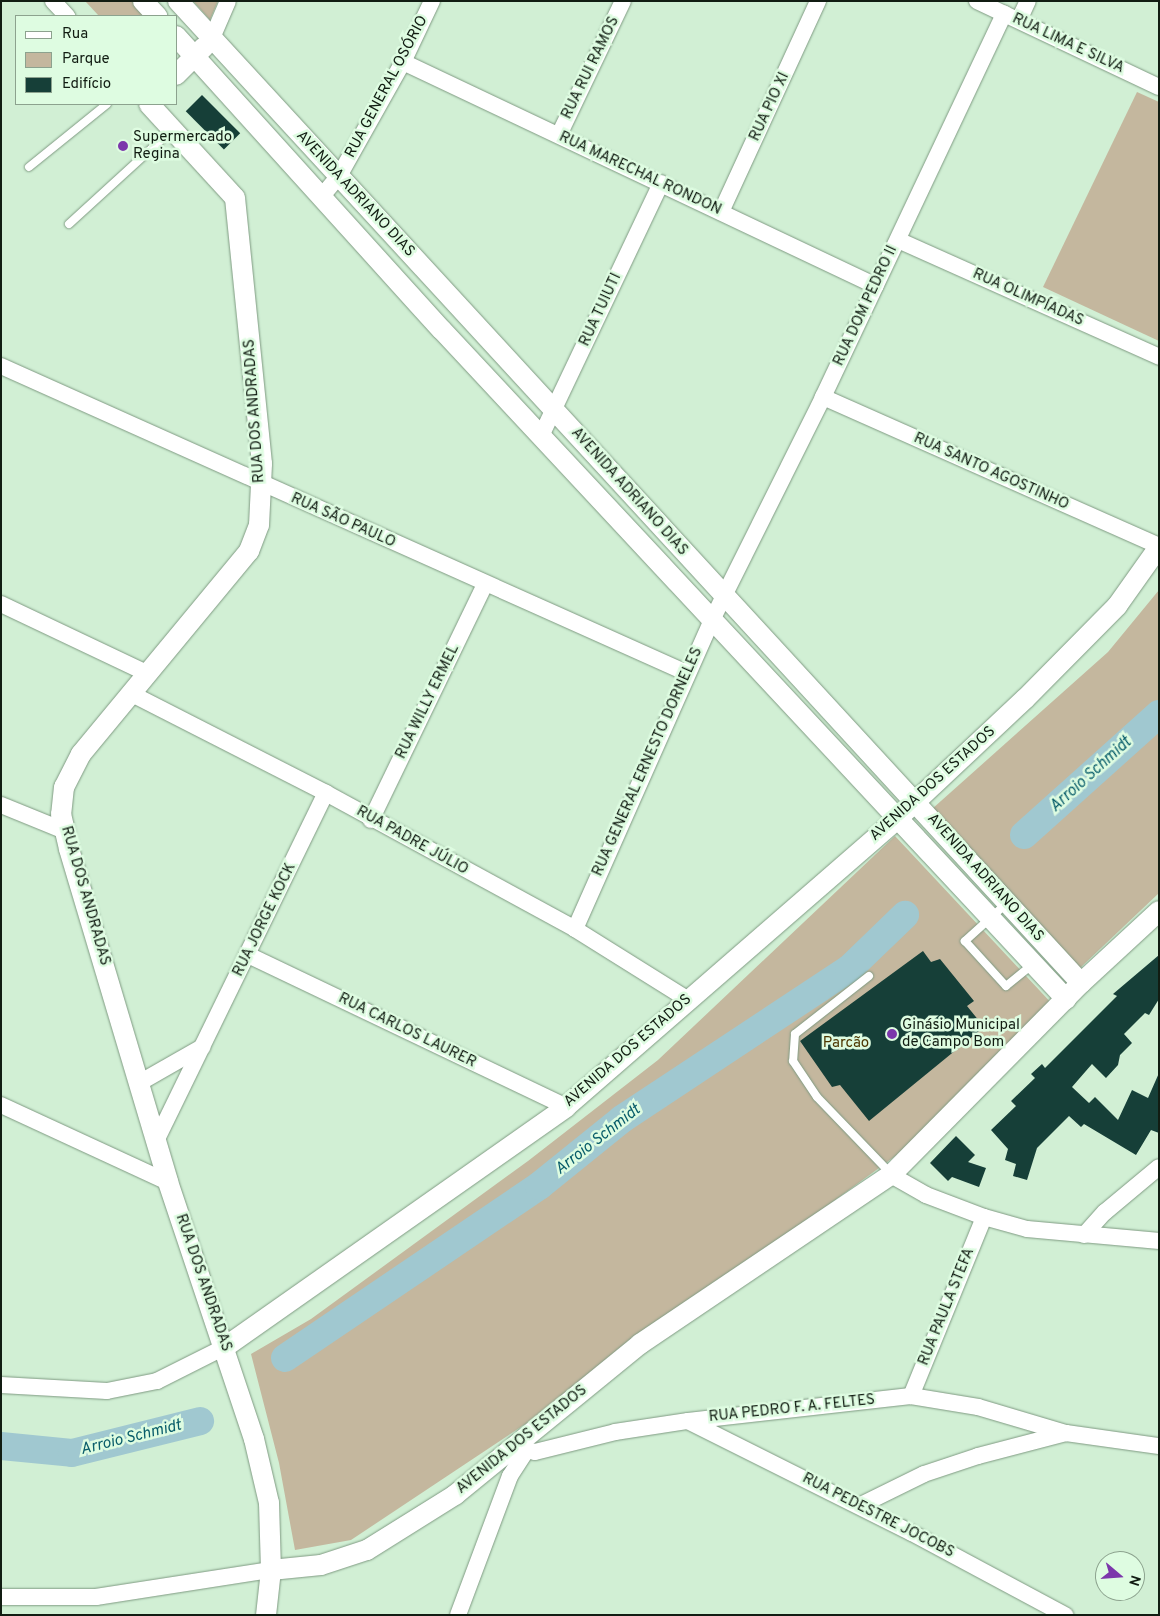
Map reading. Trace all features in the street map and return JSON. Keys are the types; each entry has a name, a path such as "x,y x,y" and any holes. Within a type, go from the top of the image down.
{"street":[{"path":"53,1 66,15"},
{"path":"144,1 157,15"},
{"name":"AVENIDA ADRIANO DIAS","path":"178,1 252,85 339,176 723,596 916,801 1081,983"},
{"path":"178,73 212,38 228,1"},
{"name":"RUA GENERAL OSÓRIO","path":"322,196 339,176 404,62 432,1"},
{"name":"RUA RUI RAMOS","path":"559,135 623,1"},
{"name":"RUA PIO XI","path":"721,212 818,1"},
{"name":"RUA LIMA E SILVA","path":"976,1 1159,87"},
{"name":"RUA DOM PEDRO II","path":"723,596 823,397 898,240 1011,17 1028,1"},
{"name":"AVENIDA ADRIANO DIAS","path":"178,38 541,436 1066,999"},
{"name":"RUA MARECHAL RONDON","path":"404,62 876,286"},
{"name":"RUA DOS ANDRADAS","path":"150,105 235,198 262,464 259,525 250,551 146,673 81,754 64,787 61,814 168,1182 225,1346 254,1439 269,1503 270,1570 266,1615"},
{"name":"RUA TUIUTI","path":"541,436 661,183"},
{"name":"RUA OLIMPÍADAS","path":"898,240 1159,356"},
{"name":"RUA SÃO PAULO","path":"1,366 261,484 687,673"},
{"name":"RUA SANTO AGOSTINHO","path":"823,397 1159,547"},
{"name":"AVENIDA DOS ESTADOS","path":"1,1385 107,1391 157,1381 225,1346 566,1107 687,999 897,819 1025,700 1117,606 1159,547"},
{"name":"RUA WILLY ERMEL","path":"371,820 485,584"},
{"name":"RUA GENERAL ERNESTO DORNELES","path":"574,929 723,596"},
{"path":"1,604 146,673"},
{"name":"RUA PADRE JÚLIO","path":"130,693 326,794 574,929 687,999"},
{"name":"RUA JORGE KOCK","path":"157,1139 326,794"},
{"path":"1,805 65,830"},
{"name":"AVENIDA DOS ESTADOS","path":"1,1598 96,1597 270,1570 321,1565 367,1550 455,1495 524,1446 640,1344 891,1175 1081,983 1159,911"},
{"name":"RUA CARLOS LAURER","path":"248,955 566,1107"},
{"path":"139,1083 202,1047"},
{"path":"1,1105 168,1182"},
{"path":"1084,1235 1105,1212 1159,1167"},
{"path":"891,1175 926,1195 984,1217 1027,1229 1159,1241"},
{"name":"RUA PAULA STEFA","path":"911,1396 984,1217"},
{"name":"RUA PEDRO F. A. FELTES","path":"524,1446 535,1452 614,1432 688,1421 911,1396 978,1407 1066,1433"},
{"name":"RUA PEDESTRE JOCOBS","path":"688,1421 858,1506 1065,1615"},
{"path":"858,1506 924,1474 978,1456 1066,1433 1159,1446"},
{"path":"458,1615 510,1476 524,1446"}],"lane":[{"path":"29,167 106,105"},
{"path":"69,224 173,129"},
{"path":"1008,903 965,941 1006,986 1033,964"},
{"path":"869,976 795,1034 793,1061 817,1098 891,1175"}],"green space":[{"path":"85,1 137,1 150,15 98,15"},
{"path":"193,1 218,1 210,20"},
{"path":"1137,92 1159,102 1159,341 1043,287"},
{"path":"1159,590 1159,893 1080,968 932,809 1108,652"},
{"name":"Parcão","path":"895,836 1055,1007 905,1149 566,1397 351,1540 295,1550 279,1463 251,1354 311,1319 528,1161 658,1060"}],"building":[{"path":"202,95 240,133 224,149 186,111"},
{"name":"Ginásio Municipal de Campo Bom","path":"923,951 931,962 940,959 974,1001 967,1006 984,1027 869,1121 840,1085 832,1087 800,1041"},
{"path":"1159,955 1159,999 1149,1015 1145,1013 1124,1034 1132,1043 1120,1055 1118,1065 1106,1078 1092,1064 1072,1087 1089,1103 1095,1097 1118,1120 1132,1090 1148,1098 1159,1073 1159,1133 1151,1130 1136,1155 1084,1124 1081,1127 1069,1116 1037,1148 1027,1180 1013,1176 1016,1164 1005,1160 1008,1149 991,1130 1016,1106 1011,1101 1035,1078 1031,1074 1042,1064 1045,1068 1117,996 1113,994"},
{"path":"956,1136 975,1155 968,1162 986,1168 979,1187 952,1177 948,1181 930,1163"}],"waterway":[{"name":"Arroio Schmidt","path":"1024,835 1159,714"},
{"name":"Arroio Schmidt","path":"285,1358 539,1186 622,1119 849,969 905,915"},
{"name":"Arroio Schmidt","path":"1,1446 72,1453 200,1421"}],"place":[{"name":"Supermercado Regina","path":"123,146"},
{"name":"Ginásio Municipal de Campo Bom","path":"892,1034"}]}
